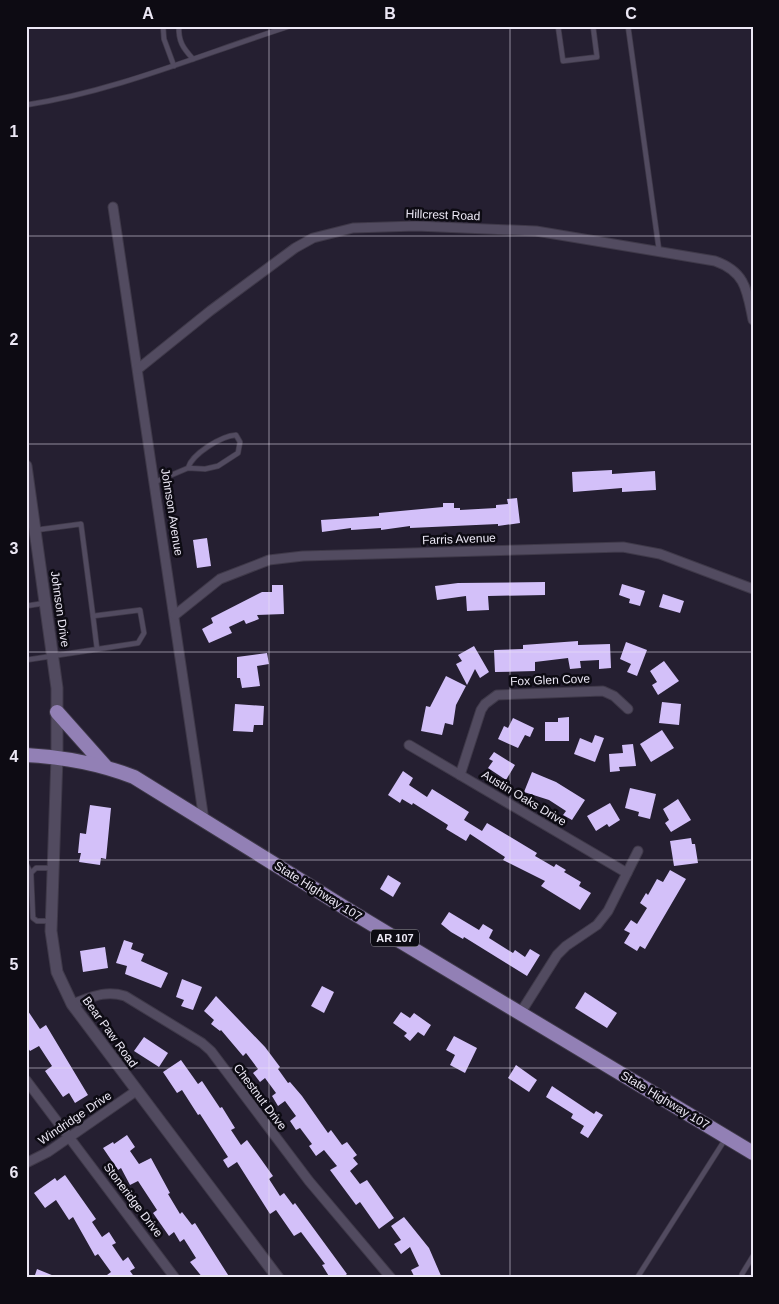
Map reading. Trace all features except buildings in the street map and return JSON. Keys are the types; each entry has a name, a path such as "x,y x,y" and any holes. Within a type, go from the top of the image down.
{"main road":[{"path":"57,712 106,766"},
{"name":"State Highway 107","path":"26,755 57,757 106,766 134,777 414,950 521,1012 753,1153"}],"street":[{"name":"Johnson Avenue","path":"114,208 204,820"},
{"name":"Hillcrest Road","path":"138,369 283,256 313,238 361,226 416,226 536,231 659,250 715,261 737,272 748,295 753,320"},
{"name":"Johnson Drive","path":"26,466 57,688 57,757"},
{"name":"Farris Avenue","path":"175,615 220,579 269,560 303,556 623,547 660,554 753,589"},
{"name":"Fox Glen Cove","path":"460,775 481,710 484,704 497,695 603,691 614,696 628,709"},
{"name":"Austin Oaks Drive","path":"409,744 627,874"},
{"name":"Bear Paw Road","path":"57,757 50,921 57,972 72,1004 136,1092 229,1211 278,1278"},
{"path":"521,1012 557,955 566,946 597,925 608,911 638,851"},
{"name":"Chestnut Drive","path":"72,1004 103,992 126,996 202,1043 211,1051 309,1181 391,1278"},
{"name":"Stoneridge Drive","path":"26,1080 175,1278"},
{"name":"Windridge Drive","path":"26,1163 70,1138 136,1092"}],"lane":[{"path":"163,26 164,39 174,66"},
{"path":"179,26 179,39 183,48 194,59"},
{"path":"26,105 81,94 174,66 290,26"},
{"path":"558,26 563,61 597,56 593,26"},
{"path":"628,26 659,250"},
{"path":"155,482 188,468 205,469 218,466 238,453 240,442 236,435 224,436 190,461 188,468"},
{"path":"35,530 81,524 97,649"},
{"path":"26,606 46,603"},
{"path":"26,660 138,643 144,633 140,610 93,616"},
{"path":"26,864 31,873 33,918 37,922 50,921"},
{"path":"31,873 36,868 52,868"},
{"path":"637,1278 727,1137"},
{"path":"742,1274 753,1256"}]}
